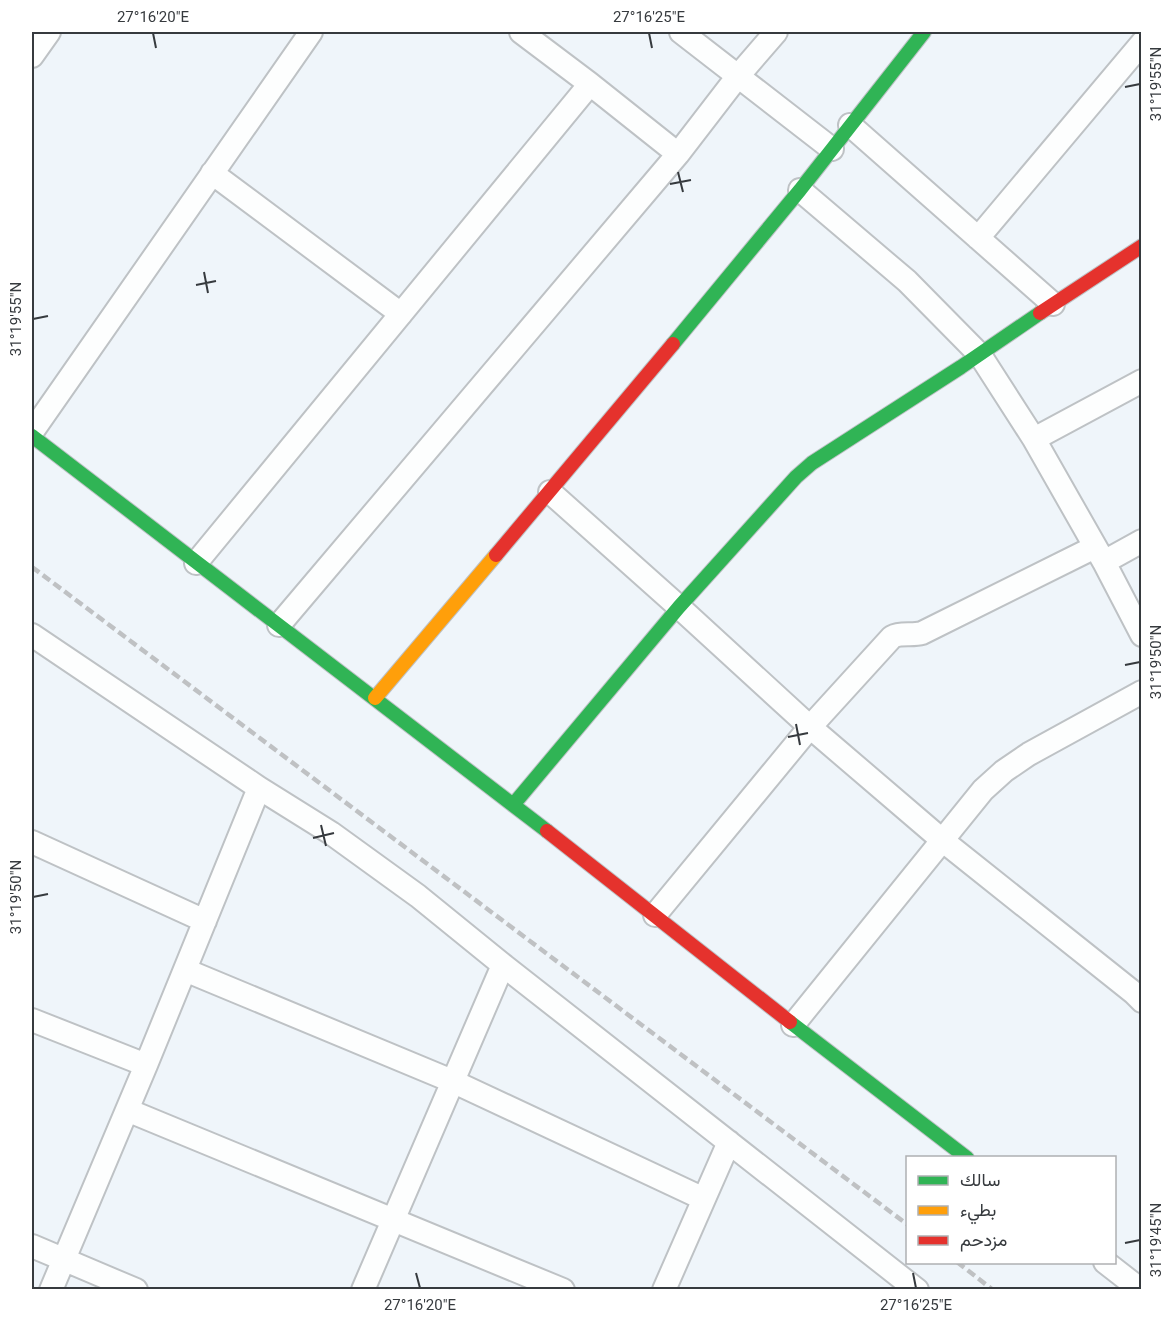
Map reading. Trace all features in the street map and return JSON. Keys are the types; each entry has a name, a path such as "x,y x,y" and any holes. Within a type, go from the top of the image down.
{"street":[{"path":"32,56 49,32"},
{"path":"311,32 32,434 964,1156"},
{"path":"521,32 678,154"},
{"path":"681,32 832,148"},
{"path":"279,625 678,154 738,76 776,32"},
{"path":"375,698 550,492 800,190 924,32"},
{"path":"978,238 1142,43"},
{"path":"196,563 590,84"},
{"path":"850,125 1053,304"},
{"path":"212,173 401,314"},
{"path":"800,190 907,281 980,355 1034,439 1100,555 1142,635"},
{"path":"513,805 679,607 796,477 812,463 980,355 1112,264 1142,246"},
{"path":"1034,439 1142,381"},
{"path":"550,492 810,727 942,840 1142,1001"},
{"path":"654,915 810,727 892,637 897,634 922,633 1100,555 1142,541"},
{"path":"32,635 259,788 331,833 418,896 917,1290"},
{"path":"793,1025 983,790 1004,771 1029,754 1142,692"},
{"path":"51,1290 259,788"},
{"path":"32,842 205,921"},
{"path":"363,1290 503,964"},
{"path":"185,970 452,1082 704,1199"},
{"path":"32,1020 146,1065"},
{"path":"127,1110 563,1290"},
{"path":"664,1290 729,1142"},
{"path":"32,1246 136,1290"},
{"path":"1106,1264 1141,1290"}],"railway":[{"path":"32,567 906,1223"},
{"path":"960,1264 993,1290"}],"traffic: fast":[{"path":"673,344 800,190 924,32"},
{"path":"513,805 679,607 796,477 812,463 1040,313"},
{"path":"32,436 547,831"},
{"path":"790,1022 964,1156"}],"traffic: slow":[{"path":"375,698 496,555"}],"traffic: jam":[{"path":"1040,313 1142,246"},
{"path":"496,555 673,344"},
{"path":"547,831 790,1022"}]}
